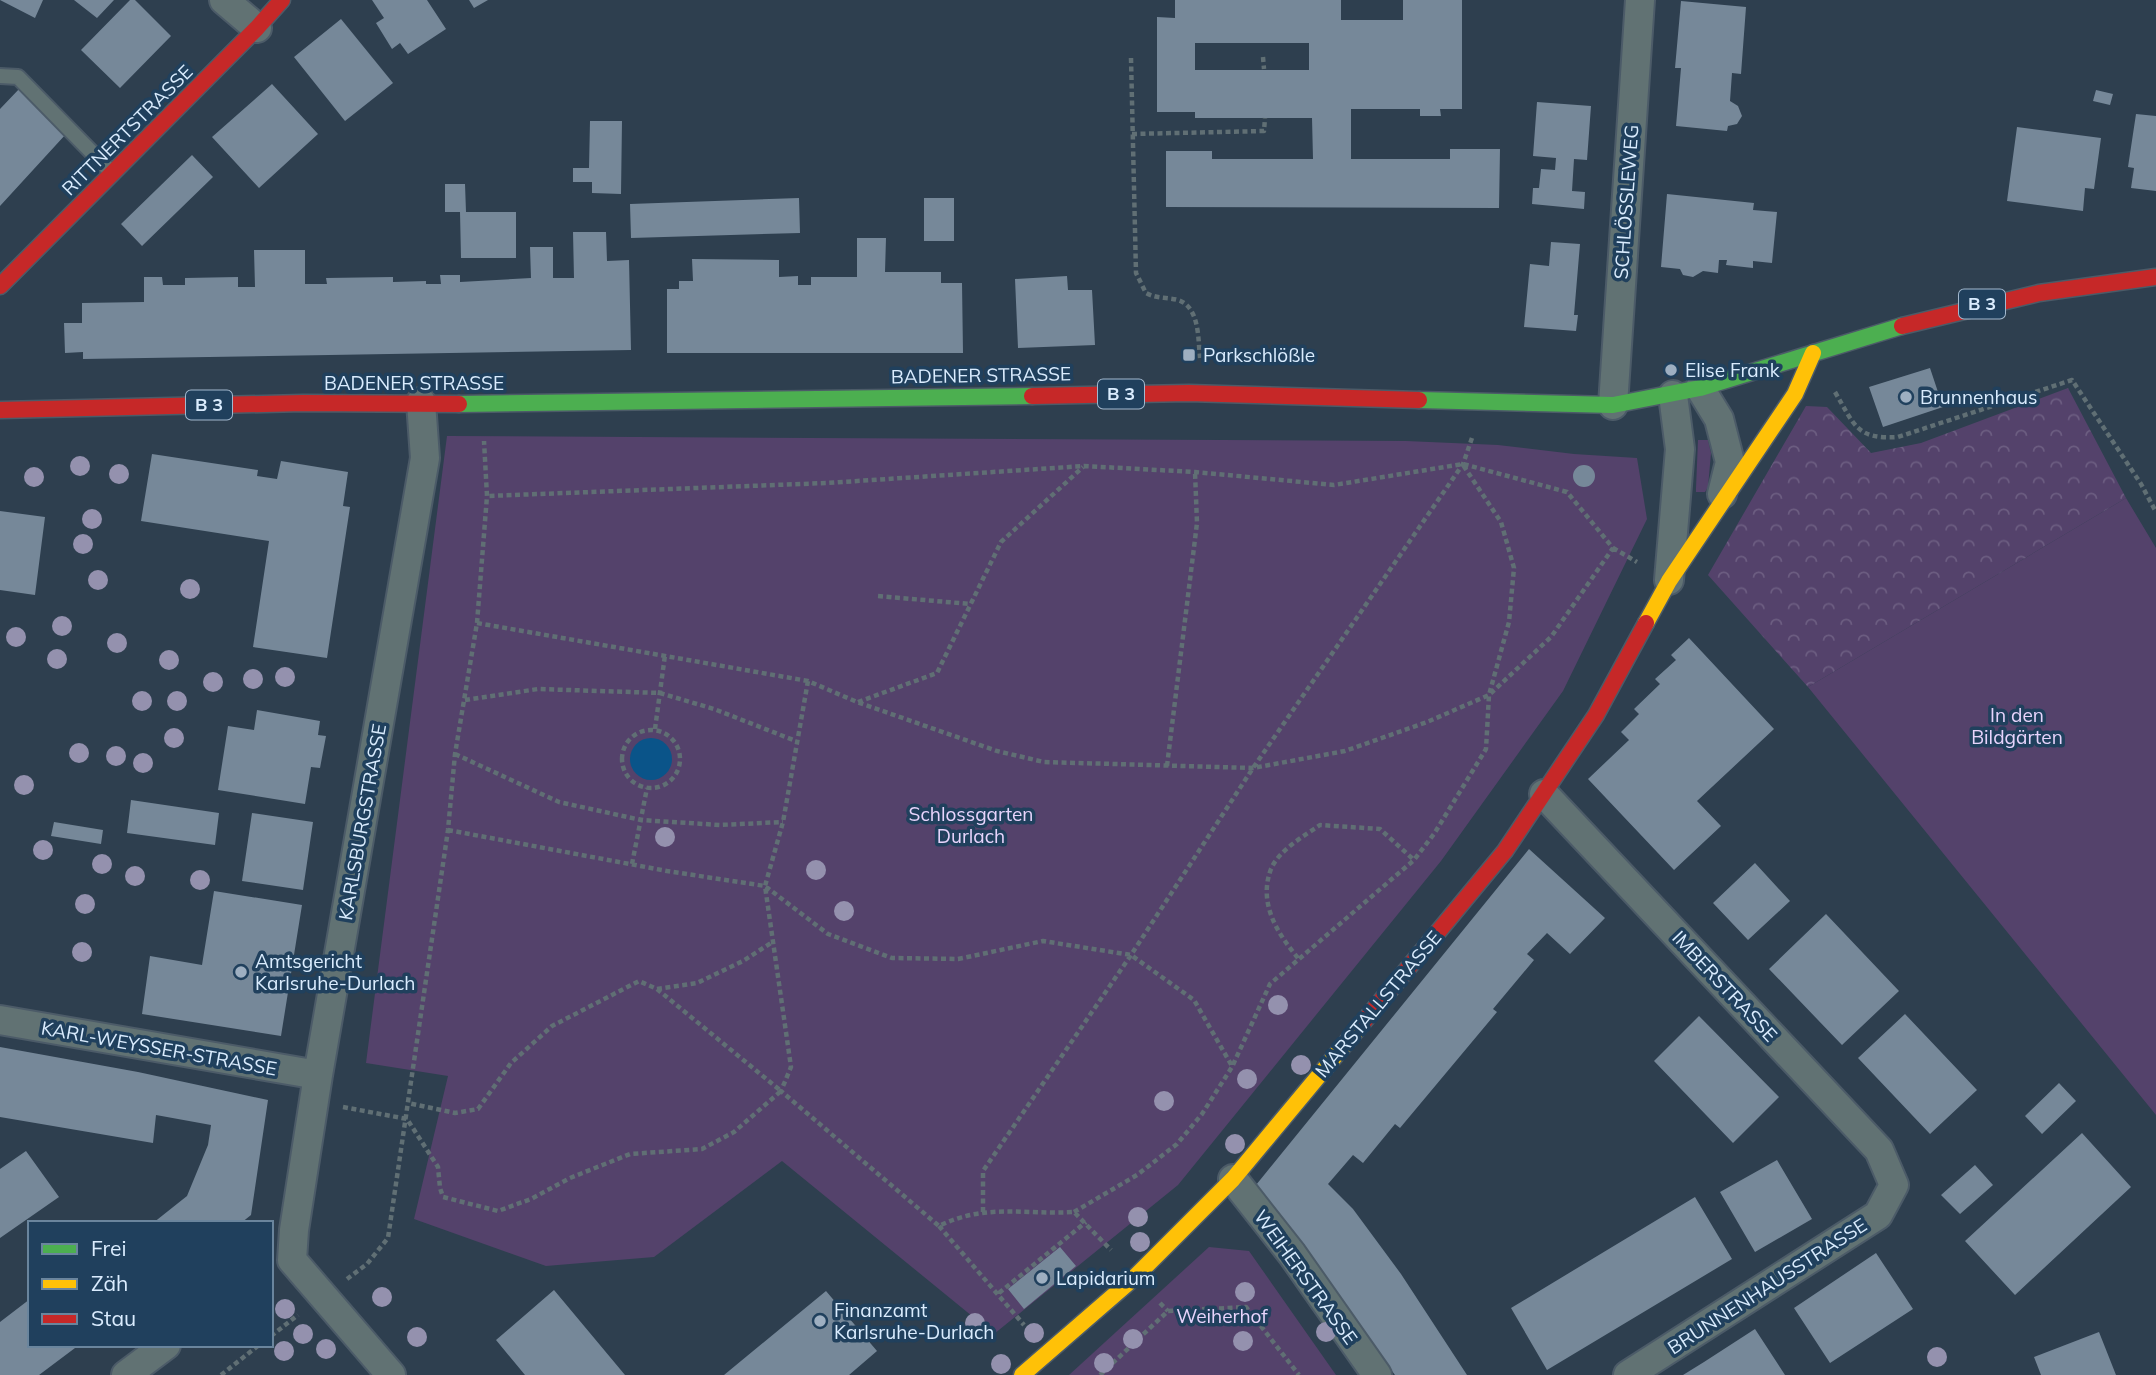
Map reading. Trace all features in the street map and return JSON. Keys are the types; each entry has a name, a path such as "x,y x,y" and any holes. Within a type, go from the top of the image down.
{"main road":[{"name":"RITTNERTSTRASSE","path":"0,286 282,0"},
{"name":"BADENER STRASSE","path":"0,410 421,402 484,405 1204,394 1613,405 1687,392 1997,300 2156,277"},
{"name":"MARSTALLSTRASSE","path":"1022,1375 1135,1277 1233,1179 1505,851 1596,715 1669,581 1795,394 1813,353"},
{"path":"0,391 22,410"}],"street":[{"path":"224,0 257,28"},
{"name":"SCHLÖSSLEWEG","path":"1613,405 1640,0"},
{"name":"MARSTALLSTRASSE","path":"1687,392 1719,419 1730,462 1719,507"},
{"name":"MARSTALLSTRASSE","path":"1669,581 1687,392"},
{"name":"KARLSBURGSTRASSE","path":"282,1265 294,1230 425,458 421,402"},
{"name":"IMBERSTRASSE","path":"1544,794 1879,1150 1894,1185"},
{"name":"KARL-WEYSSER-STRASSE","path":"0,1020 317,1088"},
{"name":"WEIHERSTRASSE","path":"1233,1179 1292,1254 1377,1375"},
{"name":"BRUNNENHAUSSTRASSE","path":"1628,1375 1878,1215 1894,1185"},
{"path":"282,1265 324,1297 391,1375"},
{"path":"126,1375 163,1347"}],"lane":[{"path":"0,76 18,77 113,174"}],"path":[{"path":"1263,57 1264,69"},
{"path":"1131,58 1136,273 1146,293 1160,299 1177,299 1190,309 1195,318 1204,394"},
{"path":"1132,134 1264,131 1265,118"},
{"path":"1813,353 1856,427 1876,439 1898,438 2072,380 2141,484 2156,512"},
{"path":"983,1212 983,1171 1131,955 1253,768 1462,464 1473,436"},
{"path":"324,1297 367,1264 387,1238 407,1119 448,830 455,754 477,623 487,496 483,452"},
{"path":"939,1226 958,1216 983,1212 1074,1212 1136,1175 1177,1144 1202,1114 1232,1067 1270,984 1414,860 1434,834 1486,748 1489,695 1509,622 1514,568 1502,522 1462,464"},
{"path":"477,623 808,681 858,702 998,751 1044,762 1253,768 1345,751 1427,722 1489,695 1551,637 1614,548 1567,492 1462,464 1334,485 1195,472 1084,466 827,483 487,496"},
{"path":"858,702 937,673 1001,542 1084,466"},
{"path":"1167,766 1197,523 1195,472"},
{"path":"878,596 970,604"},
{"path":"655,729 665,655"},
{"path":"317,1088 407,1119 438,1167 443,1197 498,1211 630,1154 702,1149 734,1132 781,1091 791,1068 765,886 783,822 808,681"},
{"path":"465,700 538,689 660,693 714,709 796,741"},
{"path":"646,729 655,729 672,737 677,745 681,763 673,779 665,785 647,788 638,785 625,772 622,754 630,738 646,729"},
{"path":"455,754 559,802 641,820 720,825 783,822"},
{"path":"632,864 647,788"},
{"path":"1298,958 1278,934 1266,897 1272,867 1288,848 1320,825 1380,829 1414,860"},
{"path":"448,830 667,872 765,886 828,934 891,958 958,959 1043,941 1131,955 1194,1000 1232,1067"},
{"path":"657,989 697,983 743,961 774,942"},
{"path":"408,1103 455,1113 478,1109 511,1063 552,1026 639,981 657,989 939,1226 999,1293 1086,1222"},
{"path":"1074,1212 1135,1277"},
{"path":"1100,1375 1168,1311 1247,1307 1299,1375"},
{"path":"221,1375 256,1347"}],"green space":[{"path":"2068,388 2126,498 1808,687 1708,575 1806,406 1827,407 1871,453 1921,443"},
{"name":"Schlossgarten Durlach","path":"447,436 1406,441 1498,445 1637,458 1647,519 1563,691 1441,861 1178,1185 994,1334 782,1161 654,1257 546,1266 414,1219 448,1076 366,1063"},
{"path":"1698,440 1708,440 1711,453 1708,487 1705,492 1696,492"},
{"name":"In den Bildgärten","path":"2126,498 2156,548 2156,1115 1808,687"},
{"name":"Weiherhof","path":"1209,1247 1249,1251 1336,1375 1069,1375"}],"water":[{"path":"651,738 666,744 672,759 666,774 651,780 636,774 630,759 636,744"}],"building":[{"path":"0,0 43,0 35,18"},
{"path":"74,0 114,0 97,18"},
{"path":"130,0 135,0 171,36 120,88 81,50"},
{"path":"372,0 427,0 446,29 408,54 400,43 392,49 376,23 384,18"},
{"path":"469,0 488,0 474,8"},
{"path":"1175,0 1341,0 1341,20 1403,20 1403,0 1462,0 1462,109 1440,109 1441,116 1420,116 1420,109 1351,109 1351,159 1450,159 1450,149 1500,149 1499,208 1166,207 1166,151 1212,151 1212,159 1313,159 1312,118 1195,118 1195,112 1157,112 1157,17 1175,18","holes":["1195,43 1309,43 1309,70 1195,70"]},
{"path":"1681,1 1746,7 1741,74 1732,73 1730,101 1738,106 1742,116 1737,124 1728,126 1727,131 1676,126 1681,68 1675,68"},
{"path":"341,19 393,83 345,121 294,57"},
{"path":"272,84 318,134 259,188 212,137"},
{"path":"20,88 66,134 0,206 0,109"},
{"path":"2096,90 2113,94 2110,105 2093,101"},
{"path":"1537,102 1591,106 1587,160 1574,159 1572,191 1585,192 1584,209 1532,204 1533,188 1539,188 1541,169 1555,170 1556,158 1533,156"},
{"path":"2136,114 2156,116 2156,191 2131,188 2134,168 2128,167"},
{"path":"590,121 622,121 621,194 592,193 592,182 573,182 573,168 589,168"},
{"path":"2017,127 2101,138 2094,189 2085,188 2083,211 2007,201"},
{"path":"192,155 213,177 142,246 121,224"},
{"path":"445,184 465,184 466,212 516,212 516,258 461,258 460,212 445,212"},
{"path":"1667,194 1754,203 1753,210 1777,212 1772,263 1753,261 1753,268 1726,265 1727,260 1719,260 1718,273 1703,271 1693,277 1683,275 1680,269 1661,267"},
{"path":"799,198 800,233 631,238 630,204"},
{"path":"924,198 954,198 954,241 924,241"},
{"path":"573,232 606,232 607,261 629,260 631,350 83,359 83,352 65,353 64,323 82,323 82,303 144,302 144,277 162,277 163,285 185,285 185,278 238,277 238,287 255,287 254,250 305,250 305,284 327,284 326,278 393,277 393,282 426,281 426,284 441,284 440,275 460,275 460,282 531,278 530,247 553,247 553,278 574,278"},
{"path":"857,238 886,238 885,272 941,272 941,283 962,283 963,353 667,353 667,289 679,289 679,281 693,281 692,259 779,260 779,277 798,276 798,285 811,285 811,277 857,277"},
{"path":"1551,242 1580,244 1574,315 1578,315 1576,331 1524,327 1530,264 1549,266"},
{"path":"1067,276 1068,290 1092,290 1095,345 1018,348 1015,279"},
{"name":"Brunnenhaus","path":"1930,368 1943,407 1883,427 1869,387"},
{"path":"152,454 258,470 257,476 277,479 281,461 348,472 343,506 350,507 327,658 253,647 269,541 141,521"},
{"path":"1584,465 1592,468 1595,476 1592,484 1584,487 1576,484 1573,476 1576,468"},
{"path":"0,511 45,517 35,595 0,590"},
{"path":"1689,638 1774,729 1697,801 1721,826 1674,870 1588,779 1629,740 1621,732 1639,714 1634,709 1660,684 1655,679 1676,660 1671,655"},
{"path":"257,710 320,721 318,735 326,736 320,768 311,767 305,804 218,790 228,726 254,730"},
{"path":"131,800 219,813 215,845 127,833"},
{"path":"252,813 313,822 303,890 242,881"},
{"path":"54,822 103,830 101,844 51,836"},
{"path":"1529,849 1605,918 1570,954 1547,933 1527,954 1534,960 1493,1009 1497,1012 1400,1128 1395,1124 1363,1163 1353,1155 1328,1184 1353,1209 1401,1274 1467,1375 1395,1375 1256,1185"},
{"path":"1755,863 1790,901 1748,940 1713,903"},
{"path":"214,891 302,905 281,1036 142,1014 150,956 202,965"},
{"path":"1826,914 1899,991 1842,1045 1769,969"},
{"path":"1905,1014 1977,1090 1930,1134 1858,1058"},
{"path":"1699,1016 1779,1097 1733,1143 1654,1061"},
{"path":"0,1047 138,1072 268,1100 251,1215 244,1221 156,1221 187,1196 208,1145 211,1125 156,1115 153,1143 0,1117"},
{"path":"2059,1083 2076,1101 2042,1134 2025,1116"},
{"path":"2082,1133 2131,1187 2015,1295 1965,1241"},
{"path":"26,1151 59,1197 0,1238 0,1169"},
{"path":"1777,1160 1812,1219 1755,1252 1720,1192"},
{"path":"1975,1165 1993,1185 1960,1214 1941,1195"},
{"path":"1695,1197 1732,1259 1547,1370 1511,1308"},
{"name":"Lapidarium","path":"1060,1247 1076,1266 1024,1309 1008,1289"},
{"path":"1876,1253 1913,1309 1830,1363 1794,1308"},
{"path":"554,1290 625,1375 525,1375 496,1340"},
{"name":"Finanzamt Karlsruhe-Durlach","path":"826,1291 877,1351 849,1375 724,1375"},
{"path":"28,1301 28,1347 76,1347 39,1375 0,1375 0,1322"},
{"path":"1755,1329 1785,1375 1683,1375 1704,1362"},
{"path":"2099,1332 2116,1375 2041,1375 2034,1357"}],"traffic: fast":[{"path":"1419,400 1613,405 1700,388 1902,326"},
{"path":"459,404 1032,396"}],"traffic: slow":[{"path":"1646,623 1669,581 1795,394 1813,353"},
{"path":"1022,1375 1135,1277 1233,1179 1361,1025"}],"traffic: jam":[{"path":"0,286 282,0"},
{"path":"1902,326 2039,293 2156,277"},
{"path":"1032,396 1189,393 1419,400"},
{"path":"0,410 303,403 459,404"},
{"path":"1361,1025 1505,851 1596,715 1646,623"}],"place":[{"name":"Parkschlößle","path":"1189,355"},
{"name":"Elise Frank","path":"1671,370"},
{"name":"Brunnenhaus","path":"1906,397"},
{"name":"Amtsgericht Karlsruhe-Durlach","path":"241,972"},
{"name":"Lapidarium","path":"1042,1278"},
{"name":"Finanzamt Karlsruhe-Durlach","path":"820,1321"}]}
